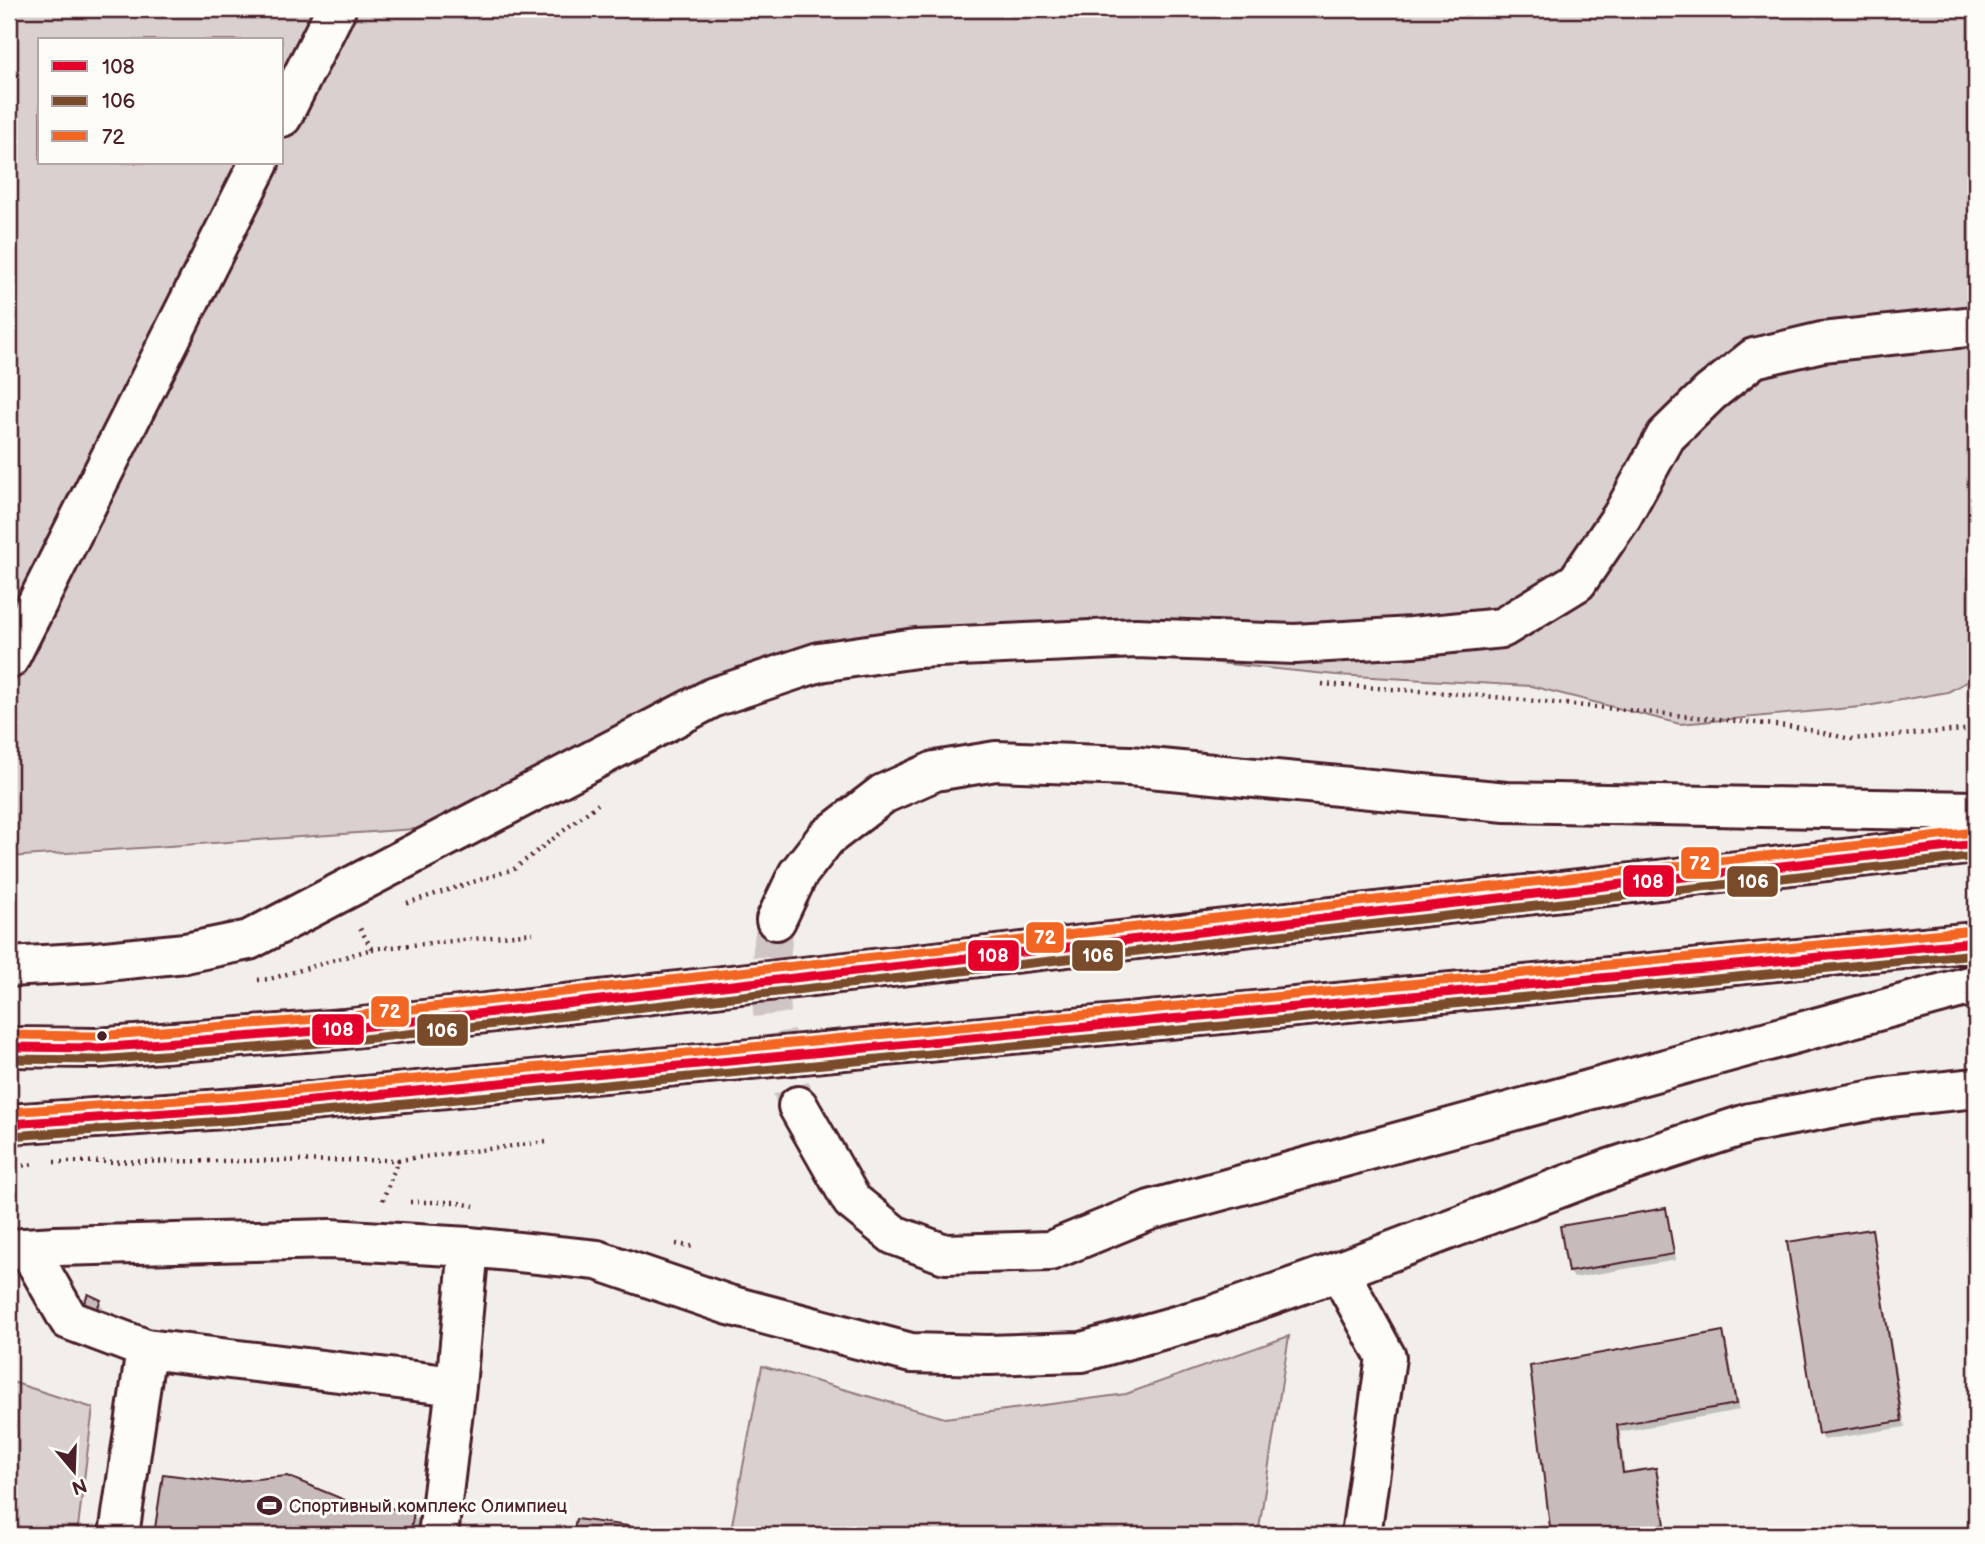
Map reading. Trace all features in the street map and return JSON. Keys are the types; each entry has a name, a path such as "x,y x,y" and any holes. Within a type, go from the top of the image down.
{"main road":[{"path":"284,113 336,9"},
{"path":"9,659 258,164"},
{"path":"9,967 185,953 249,940 714,697 819,663 916,648 1136,638 1295,644 1502,628 1577,582 1622,516 1666,436 1710,393 1754,358 1822,342 1976,326"},
{"path":"776,920 798,874 826,838 883,794 935,771 996,761 1129,766 1506,802 1976,811"},
{"path":"9,1047 97,1048 344,1029 1976,844"},
{"path":"9,1124 238,1108 1976,942"},
{"path":"798,1106 852,1201 894,1235 946,1254 1050,1251 1150,1210 1976,984"},
{"path":"19,1249 330,1239 469,1247 597,1260 729,1305 911,1353 988,1355 1082,1352 1211,1315 1339,1271 1609,1169 1750,1123 1889,1097 1976,1088"},
{"path":"438,1535 469,1247"},
{"path":"19,1249 69,1320 146,1349 456,1386"},
{"path":"1339,1271 1386,1357 1361,1535"},
{"path":"118,1535 146,1349"}],"path":[{"path":"372,948 533,933"},
{"path":"9,1167 46,1162 398,1160 546,1142"},
{"path":"394,1202 382,1202 398,1160"},
{"path":"406,1202 454,1202 481,1207"},
{"path":"668,1242 695,1247"}],"shaded area":[{"path":"9,9 1976,9 1976,677 1948,692 1861,707 1680,724 1531,686 1336,675 1139,655 867,672 726,708 487,824 9,857"},
{"path":"1289,1336 1258,1535 730,1535 762,1366 945,1418 1126,1394"},
{"path":"9,1381 93,1408 77,1535 9,1535"}],"building":[{"path":"1666,1208 1674,1254 1568,1272 1560,1226"},
{"path":"1872,1229 1902,1421 1818,1434 1787,1242"},
{"path":"88,1294 101,1300 93,1317 80,1311"},
{"path":"1723,1331 1736,1404 1617,1425 1623,1473 1656,1468 1665,1525 1602,1535 1551,1535 1530,1366"},
{"name":"Спортивный комплекс Олимпиец","path":"163,1474 226,1482 287,1476 347,1501 414,1512 410,1535 154,1535"},
{"path":"576,1519 629,1526 628,1535 573,1535"}],"tunnel":[{"path":"776,920 772,946 772,1015 781,1058 798,1106"}],"transit line":[{"name":"72","path":"9,1035 97,1036 343,1017 1975,832"},
{"name":"108","path":"9,1047 97,1048 344,1029 1976,844"},
{"name":"106","path":"9,1059 98,1060 345,1041 1976,856"},
{"name":"72","path":"9,1112 237,1096 1975,930"},
{"name":"108","path":"9,1124 238,1108 1976,942"},
{"name":"106","path":"10,1136 239,1120 1976,954"}],"place":[{"name":"Спортивный комплекс Олимпиец","path":"269,1506"}]}
